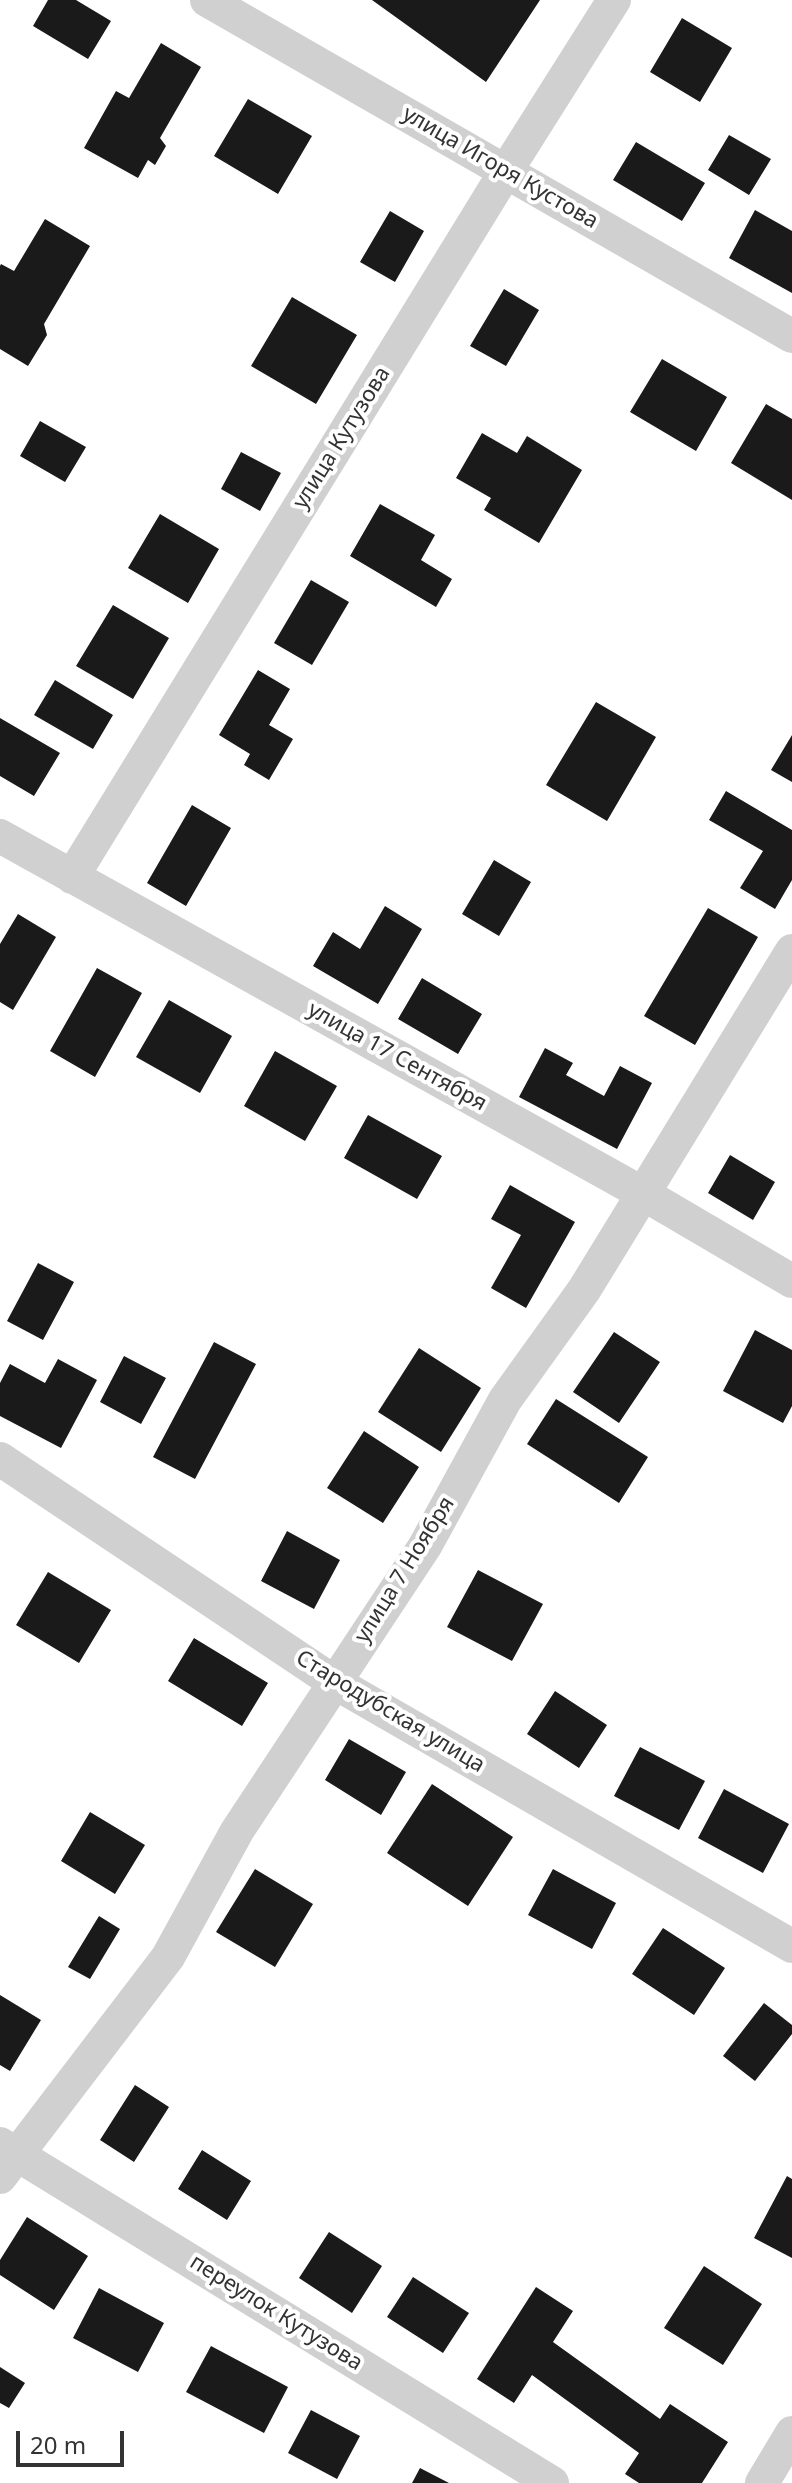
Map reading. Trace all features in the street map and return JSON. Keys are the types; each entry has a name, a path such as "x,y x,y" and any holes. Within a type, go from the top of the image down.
{"street":[{"name":"улица Игоря Кустова","path":"207,0 792,336"},
{"name":"улица Кутузова","path":"72,877 614,0"},
{"name":"улица 17 Сентября","path":"0,836 642,1193 792,1281"},
{"name":"улица 7 Ноября","path":"5,2158 168,1957 237,1831 425,1546 505,1400 584,1290 792,951"},
{"name":"Стародубская улица","path":"0,1459 334,1682 792,1946"},
{"name":"переулок Кутузова","path":"5,2158 552,2483"},
{"path":"762,2483 792,2433"}],"building":[{"path":"48,0 76,0 111,21 88,59 33,26"},
{"path":"372,0 540,0 486,82"},
{"path":"682,18 732,48 700,102 650,72"},
{"path":"161,43 201,67 160,138 166,146 155,165 148,160 138,178 84,148 116,91 129,98"},
{"path":"248,99 312,136 278,194 214,156"},
{"path":"729,135 771,159 749,195 708,170"},
{"path":"636,142 705,183 682,221 613,180"},
{"path":"755,210 792,231 792,293 729,258"},
{"path":"390,211 424,231 395,282 360,262"},
{"path":"45,219 90,246 44,324 47,335 28,366 0,349 0,266 14,271"},
{"path":"504,289 539,310 506,366 470,346"},
{"path":"292,297 357,335 316,404 251,366"},
{"path":"662,359 727,397 696,451 630,412"},
{"path":"766,404 792,419 792,500 731,463"},
{"path":"40,421 86,447 65,482 20,456"},
{"path":"482,433 517,453 527,436 582,470 539,543 484,510 491,498 456,478"},
{"path":"241,452 281,473 260,511 221,489"},
{"path":"380,504 435,535 421,560 452,579 436,607 350,556"},
{"path":"160,514 219,549 188,603 128,568"},
{"path":"311,580 349,602 312,665 274,643"},
{"path":"113,605 169,638 133,699 76,666"},
{"path":"258,670 290,689 269,725 293,739 269,780 244,765 250,754 219,735"},
{"path":"55,680 113,715 93,749 34,715"},
{"path":"596,702 656,737 607,821 546,785"},
{"path":"0,718 60,753 34,796 0,776"},
{"path":"792,735 792,782 771,770"},
{"path":"726,791 792,830 792,880 775,909 740,888 763,851 709,820"},
{"path":"192,805 231,828 186,906 147,883"},
{"path":"494,860 531,882 499,936 462,914"},
{"path":"385,906 422,929 378,1004 313,966 333,932 360,949"},
{"path":"708,908 758,937 695,1045 644,1016"},
{"path":"18,914 56,937 13,1010 0,1002 0,944"},
{"path":"97,968 142,993 95,1077 50,1051"},
{"path":"422,978 482,1014 458,1054 398,1019"},
{"path":"169,1000 232,1036 200,1093 136,1057"},
{"path":"545,1048 573,1063 566,1075 604,1096 620,1066 652,1083 617,1149 519,1097"},
{"path":"275,1051 337,1086 305,1141 244,1106"},
{"path":"368,1115 442,1156 417,1199 344,1158"},
{"path":"730,1155 775,1182 753,1220 708,1193"},
{"path":"510,1185 575,1222 526,1308 491,1288 521,1235 491,1219"},
{"path":"38,1263 74,1282 43,1340 7,1321"},
{"path":"755,1330 792,1350 792,1406 783,1423 723,1391"},
{"path":"614,1332 660,1362 619,1423 573,1392"},
{"path":"214,1342 256,1364 195,1479 153,1457"},
{"path":"419,1348 481,1388 441,1452 378,1412"},
{"path":"124,1356 166,1378 141,1424 100,1402"},
{"path":"58,1359 97,1380 61,1448 0,1416 0,1383 10,1364 45,1383"},
{"path":"556,1399 648,1457 619,1503 527,1444"},
{"path":"364,1431 419,1467 383,1523 327,1488"},
{"path":"287,1531 340,1560 314,1609 261,1581"},
{"path":"478,1570 543,1604 512,1661 447,1627"},
{"path":"48,1572 111,1610 79,1663 16,1625"},
{"path":"194,1638 268,1683 242,1726 168,1681"},
{"path":"555,1691 607,1725 579,1768 527,1734"},
{"path":"349,1739 406,1772 381,1815 325,1780"},
{"path":"640,1747 705,1781 679,1830 614,1796"},
{"path":"432,1784 513,1837 468,1906 387,1853"},
{"path":"724,1789 789,1824 763,1873 698,1838"},
{"path":"90,1812 145,1845 115,1894 61,1861"},
{"path":"255,1869 313,1904 275,1967 216,1932"},
{"path":"553,1869 616,1903 592,1949 528,1915"},
{"path":"99,1916 120,1929 90,1979 68,1967"},
{"path":"663,1928 725,1968 694,2015 632,1974"},
{"path":"0,1995 41,2020 10,2071 0,2065"},
{"path":"764,2003 792,2025 792,2034 755,2081 723,2056"},
{"path":"135,2085 169,2107 134,2162 100,2140"},
{"path":"202,2150 251,2181 227,2220 178,2189"},
{"path":"787,2176 792,2179 792,2258 754,2238"},
{"path":"27,2217 88,2256 54,2310 0,2275 0,2260"},
{"path":"329,2232 382,2266 352,2313 299,2278"},
{"path":"704,2266 762,2304 723,2365 664,2328"},
{"path":"413,2277 469,2313 443,2353 387,2317"},
{"path":"536,2287 573,2311 553,2342 660,2419 670,2404 728,2442 702,2483 639,2483 625,2474 639,2453 532,2375 514,2403 477,2379"},
{"path":"99,2288 164,2323 138,2372 73,2338"},
{"path":"211,2346 288,2387 264,2433 186,2392"},
{"path":"0,2367 25,2383 9,2408 0,2403"},
{"path":"311,2410 360,2436 337,2479 288,2453"},
{"path":"420,2468 449,2483 412,2483"}]}
